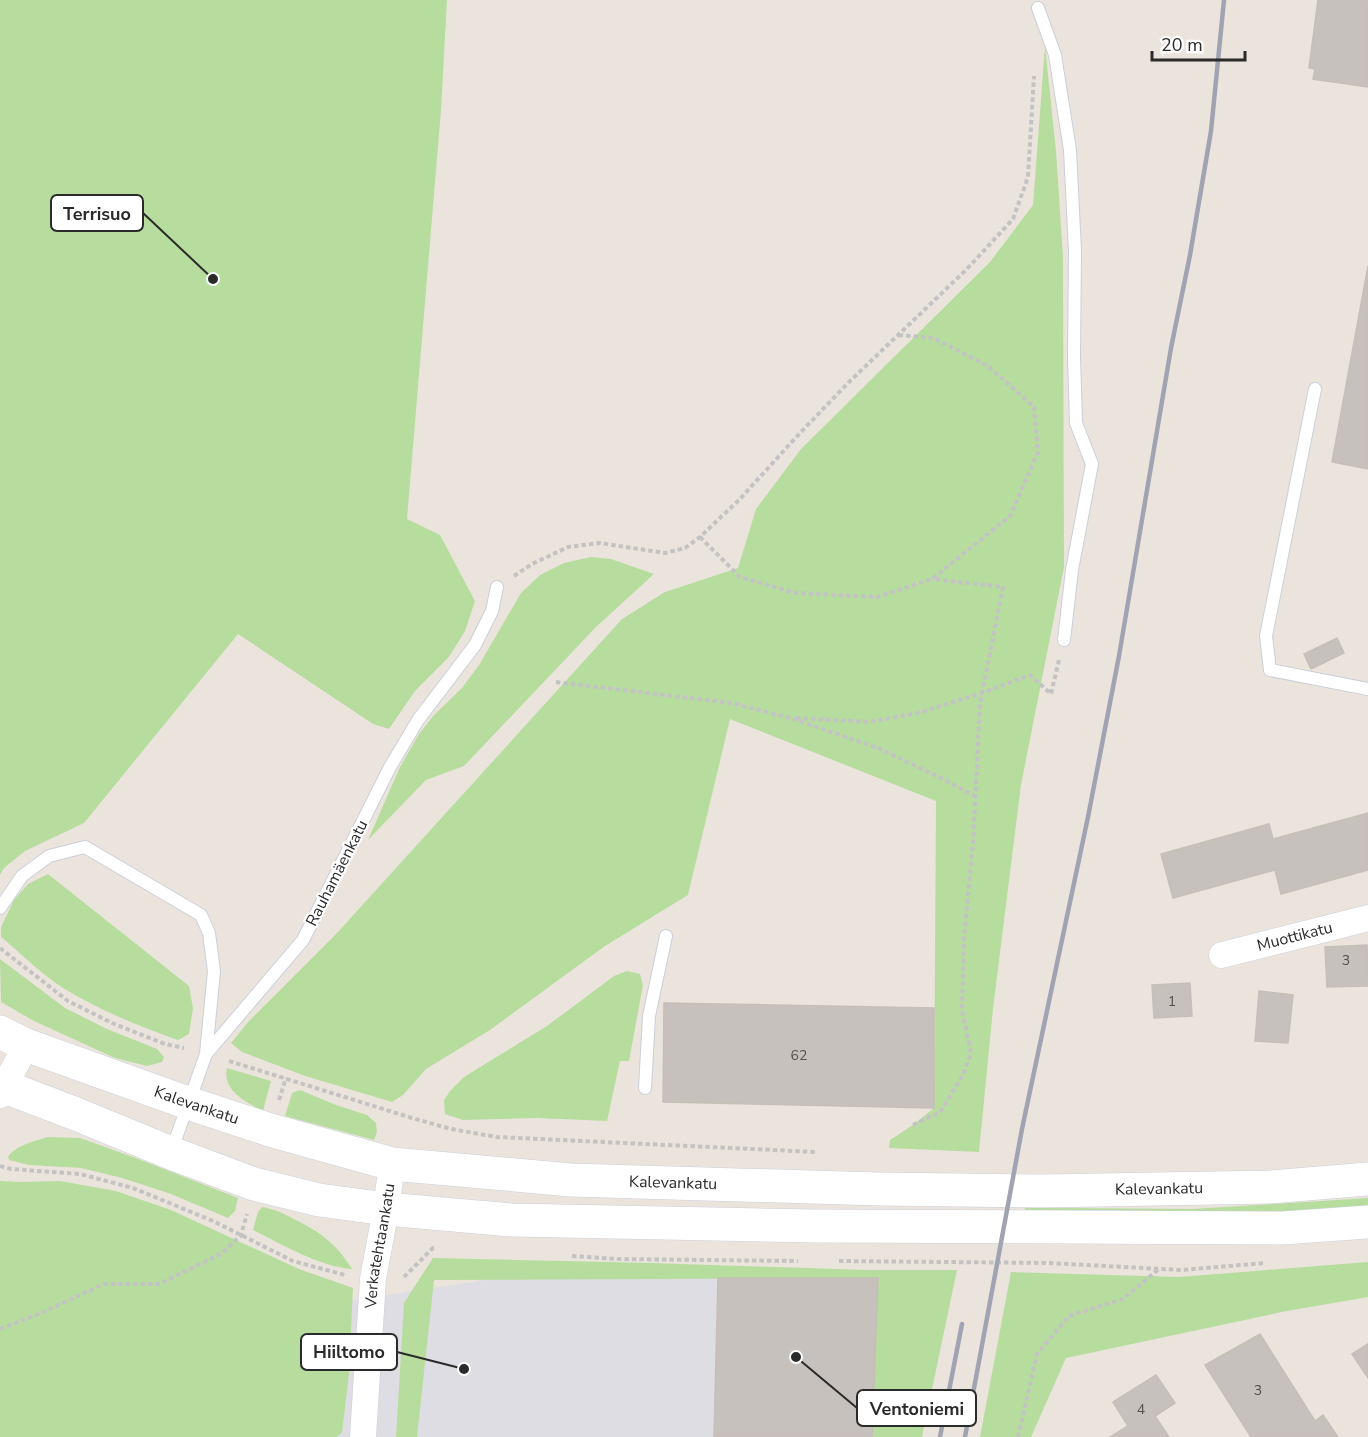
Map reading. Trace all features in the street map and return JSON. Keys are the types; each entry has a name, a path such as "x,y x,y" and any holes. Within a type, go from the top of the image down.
{"main road":[{"name":"Kalevankatu","path":"13,1038 188,1103 270,1130 392,1164 571,1180 878,1189 1031,1191 1270,1187 1368,1179"},
{"path":"1,1089 76,1114 254,1184 319,1200 386,1209 511,1220 814,1226 1283,1228 1368,1222"}],"street":[{"name":"Muottikatu","path":"1222,955 1368,918"},
{"path":"1,1089 13,1038"},
{"name":"Verkatehtaankatu","path":"363,1437 373,1279 392,1164"}],"lane":[{"path":"1038,8 1055,55 1070,150 1075,251 1076,423 1092,464 1072,570 1064,640"},
{"path":"1315,389 1266,636 1270,670 1368,690"},
{"name":"Rauhamäenkatu","path":"171,1153 206,1054 303,940 390,767 418,720 475,645 492,611 497,587"},
{"path":"0,908 22,876 49,856 85,847 201,915 209,933 214,971 206,1054"},
{"path":"645,1088 649,1016 666,936"}],"path":[{"path":"497,587 532,564 568,547 600,543 665,553 685,548 739,500 849,382 967,269 1013,219 1028,177 1035,65"},
{"path":"700,537 740,577 795,593 877,597 932,579 1010,516 1038,452 1034,407 988,366 933,339 898,335"},
{"path":"912,1125 940,1112 963,1075 971,1053 962,1010 964,938 973,843 980,705 1003,587 932,579"},
{"path":"790,718 869,722 918,712 982,693 1030,675 1052,694 1064,640"},
{"path":"556,682 731,703 790,718 878,748 975,796"},
{"path":"0,948 68,1001 112,1023 165,1044 206,1054 451,1129 497,1137 823,1152"},
{"path":"0,1329 104,1284 159,1284 221,1254 242,1235"},
{"path":"1018,1437 1037,1354 1069,1316 1123,1299 1159,1269"}],"shaded area":[{"path":"0,1183 348,1301 589,1264 944,1279 917,1437 0,1437"}],"green space":[{"path":"0,0 447,0 441,110 407,519 440,535 475,601 465,631 449,657 415,691 389,729 373,724 238,634 84,823 25,851 4,868 0,875"},
{"path":"1045,46 1056,151 1063,257 1064,567 1021,785 993,1009 979,1152 889,1148 890,1140 934,1108 936,801 730,719 688,895 605,946 490,1030 426,1069 403,1095 392,1102 305,1076 242,1052 231,1043 249,1021 337,933 622,619 665,592 738,568 756,509 801,449 990,262 1033,205"},
{"path":"591,557 611,559 654,574 596,627 464,766 426,780 368,840 400,767 419,734 434,715 462,688 479,665 521,593 540,575 564,563"},
{"path":"48,874 189,986 193,1008 189,1034 178,1040 91,1003 63,988 1,937 1,927 14,900 28,884"},
{"path":"0,959 65,1008 107,1029 157,1049 164,1057 162,1062 147,1066 115,1058 34,1021 1,1002"},
{"path":"627,971 640,974 643,985 629,1061 620,1061 607,1121 537,1118 463,1120 445,1114 444,1100 464,1077 547,1026 614,976"},
{"path":"227,1068 271,1081 263,1111 237,1095 228,1083"},
{"path":"300,1090 367,1115 376,1123 377,1132 374,1140 285,1116 292,1093"},
{"path":"48,1137 80,1138 238,1198 235,1211 228,1218 171,1194 122,1178 81,1168 29,1165 9,1160 11,1153 21,1146"},
{"path":"0,1181 60,1181 116,1191 171,1210 299,1269 353,1288 349,1374 342,1433 336,1437 0,1437"},
{"path":"1368,1198 1368,1206 1275,1213 1024,1212 1026,1204 1055,1208 1193,1209"},
{"path":"262,1207 282,1213 320,1234 340,1252 352,1269 314,1259 253,1230 258,1212"},
{"path":"433,1258 867,1270 957,1270 922,1437 872,1437 877,1278 434,1280 417,1437 396,1437 404,1303"},
{"path":"1368,1262 1368,1297 1287,1311 1066,1358 1031,1437 980,1437 1011,1272 1179,1277"}],"building":[{"path":"1318,0 1368,0 1368,87 1313,79 1315,69 1309,68"},
{"path":"1368,266 1368,469 1332,462"},
{"path":"1337,638 1344,653 1311,669 1304,654"},
{"path":"1368,813 1368,870 1281,894 1275,870 1173,898 1161,854 1269,824 1273,839"},
{"path":"1367,945 1368,986 1327,987 1325,947"},
{"path":"1190,983 1192,1016 1154,1018 1152,985"},
{"path":"1259,991 1293,995 1288,1043 1255,1041"},
{"path":"664,1003 934,1008 934,1108 663,1102"},
{"path":"718,1278 878,1278 872,1437 714,1437"},
{"path":"1260,1334 1315,1421 1323,1415 1338,1437 1251,1437 1205,1365"},
{"path":"1368,1344 1368,1378 1352,1354"},
{"path":"1156,1375 1175,1403 1155,1416 1169,1437 1110,1437 1128,1426 1113,1402"}],"railway":[{"path":"965,1437 1022,1129 1088,817 1119,656 1171,348 1190,255 1211,131 1224,0"},
{"path":"940,1437 962,1324"}],"place":[{"name":"Terrisuo","path":"213,279"},
{"name":"Ventoniemi","path":"796,1357"},
{"name":"Hiiltomo","path":"464,1369"}]}
